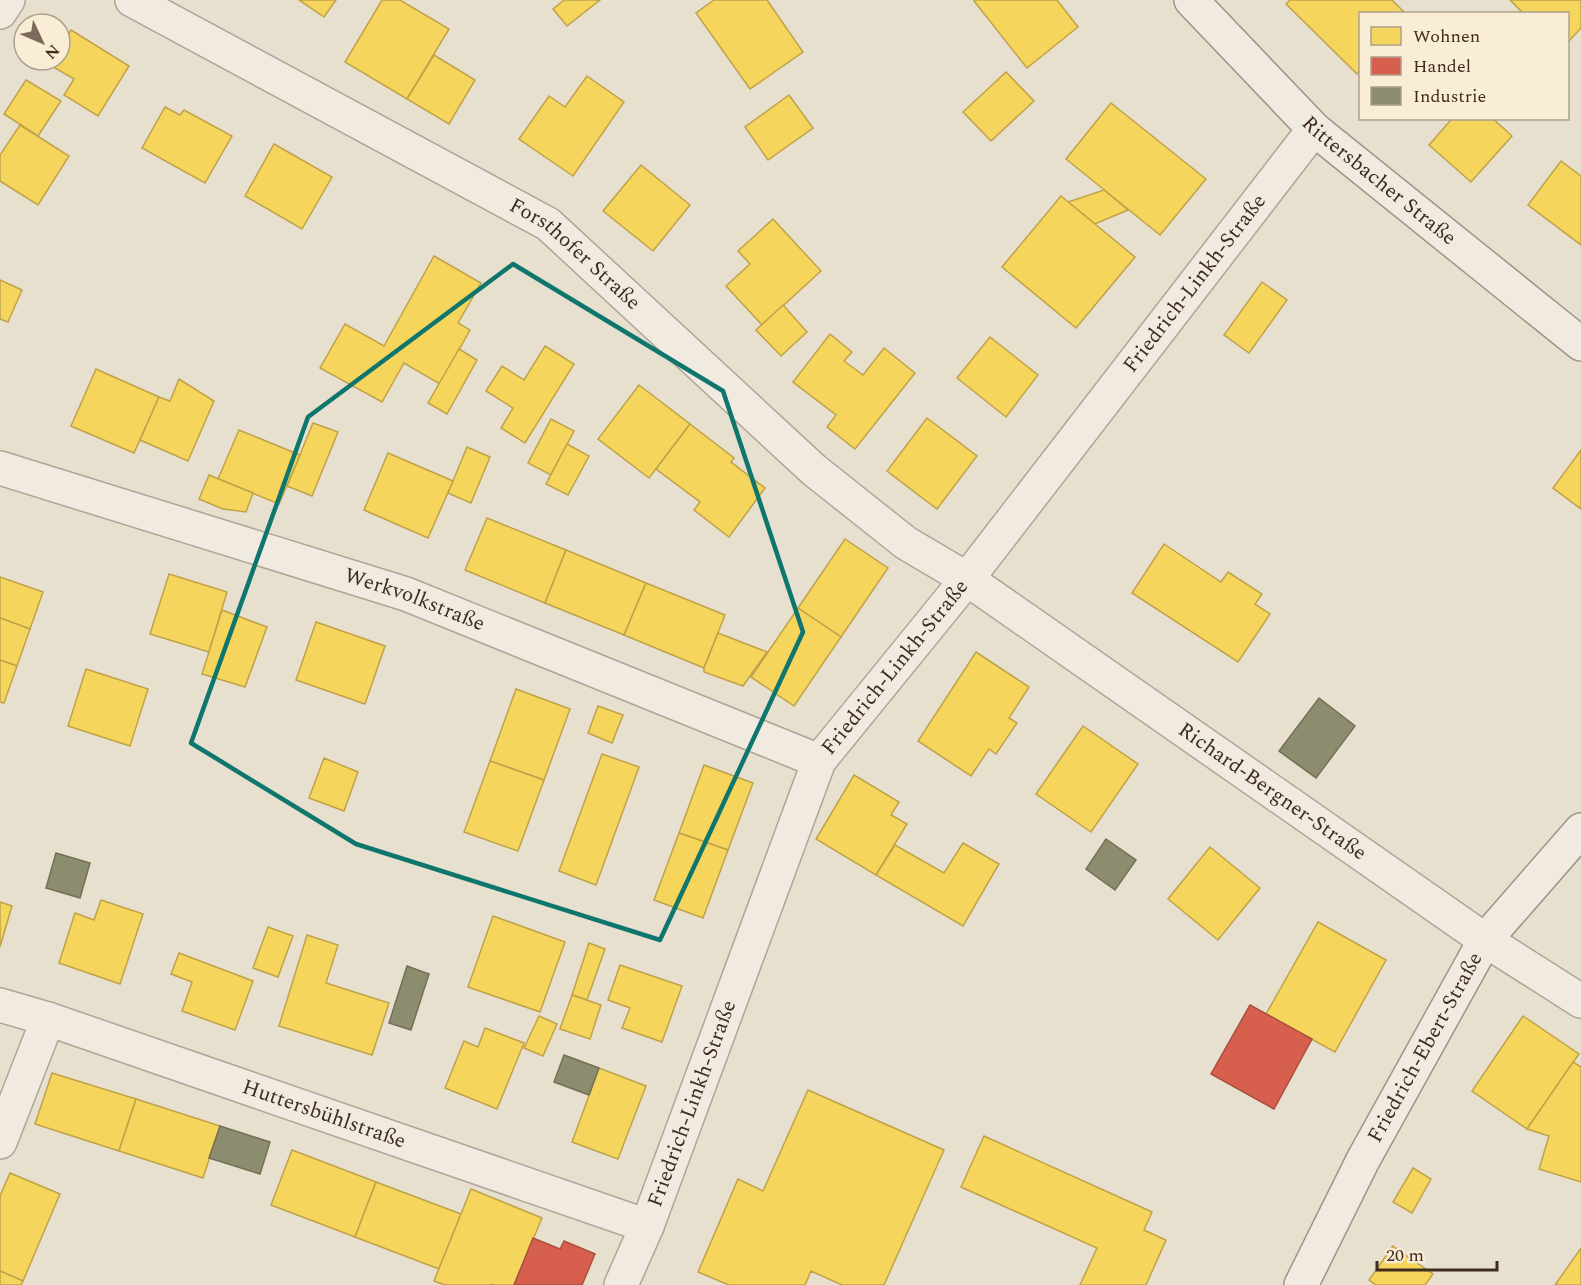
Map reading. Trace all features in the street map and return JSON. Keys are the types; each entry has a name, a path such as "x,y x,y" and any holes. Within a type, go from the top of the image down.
{"street":[{"path":"0,12 8,0"},
{"name":"Forsthofer Straße","path":"132,0 548,224 814,470 906,543 967,579"},
{"name":"Rittersbacher Straße","path":"1191,0 1314,129 1581,344"},
{"name":"Friedrich-Linkh-Straße","path":"621,1285 647,1226 819,761 967,579 1314,129"},
{"name":"Werkvolkstraße","path":"0,468 406,594 819,761"},
{"name":"Richard-Bergner-Straße","path":"967,579 1485,940 1581,1001"},
{"name":"Friedrich-Ebert-Straße","path":"1301,1285 1363,1160 1485,940 1581,830"},
{"name":"Huttersbühlstraße","path":"0,1005 48,1019 647,1226"},
{"path":"0,1142 48,1019"}],"highlighted area":[{"path":"513,264 723,391 803,632 660,940 356,844 191,743 308,417"}],"building: Wohnen":[{"path":"299,0 336,0 324,17"},
{"path":"382,0 400,0 449,29 407,99 345,62"},
{"path":"564,0 600,0 567,26 553,9"},
{"path":"714,0 767,0 803,52 750,89 696,13"},
{"path":"975,0 1057,0 1078,27 1027,68"},
{"path":"1290,0 1392,0 1404,12 1359,12 1359,72 1357,74 1286,4"},
{"path":"1510,0 1581,0 1581,28 1569,41 1569,12 1522,12"},
{"path":"72,31 129,66 98,116 64,95 74,79 62,72 72,72"},
{"path":"434,55 475,80 449,124 407,99"},
{"path":"1006,72 1034,101 991,141 963,112"},
{"path":"587,76 624,102 573,176 519,139 549,96 565,107"},
{"path":"26,80 61,101 38,136 4,114"},
{"path":"789,95 813,128 768,160 745,127"},
{"path":"1111,103 1206,179 1160,235 1066,159"},
{"path":"165,107 180,115 184,110 232,136 205,183 142,148"},
{"path":"1494,120 1512,136 1471,182 1429,145 1450,121"},
{"path":"20,125 69,156 38,205 0,181 0,155"},
{"path":"274,144 332,177 302,229 245,196"},
{"path":"1561,161 1581,176 1581,245 1528,205"},
{"path":"641,165 690,205 653,251 603,211"},
{"path":"1104,190 1128,210 1095,224 1068,202"},
{"path":"1061,196 1135,257 1076,328 1002,267"},
{"path":"773,219 821,271 762,325 726,286 750,264 738,251"},
{"path":"434,256 481,283 458,323 470,330 440,384 404,363 382,402 320,368 345,324 384,346"},
{"path":"0,280 22,290 8,322 0,319"},
{"path":"1262,282 1287,300 1249,353 1224,335"},
{"path":"783,305 807,332 781,356 756,330"},
{"path":"830,334 852,352 844,361 863,375 884,348 915,373 855,449 827,427 836,415 793,382"},
{"path":"990,337 1038,375 1006,417 957,378"},
{"path":"545,346 574,364 525,443 501,428 513,408 486,391 502,366 524,380"},
{"path":"459,349 477,360 447,414 428,403"},
{"path":"96,369 159,397 134,453 71,426"},
{"path":"179,379 214,401 188,461 140,440 159,397 170,401"},
{"path":"639,385 690,424 649,478 598,439"},
{"path":"927,418 977,456 937,509 887,471"},
{"path":"551,419 574,431 551,475 528,463"},
{"path":"313,423 338,432 312,496 287,486"},
{"path":"690,424 734,458 731,462 765,488 729,537 694,510 700,502 656,469"},
{"path":"239,430 300,455 279,504 218,479"},
{"path":"567,444 589,456 568,495 546,484"},
{"path":"467,447 490,457 471,503 448,493"},
{"path":"1581,450 1581,509 1553,488"},
{"path":"388,453 453,481 428,538 364,510"},
{"path":"209,475 253,493 246,512 223,509 199,499"},
{"path":"487,518 566,550 545,603 465,570"},
{"path":"845,539 888,568 841,637 798,608"},
{"path":"1164,544 1221,582 1228,572 1262,594 1255,604 1270,614 1238,662 1132,593"},
{"path":"566,550 646,583 624,635 545,603"},
{"path":"169,574 227,592 209,652 150,634"},
{"path":"0,577 43,592 30,629 0,618"},
{"path":"646,583 725,615 704,668 624,635"},
{"path":"798,608 841,637 794,706 751,677"},
{"path":"222,610 267,627 245,687 202,674"},
{"path":"0,618 30,629 17,666 0,660"},
{"path":"316,622 385,646 365,704 296,680"},
{"path":"718,633 767,652 743,686 704,672"},
{"path":"976,652 1029,687 1009,718 1017,723 996,754 989,749 971,776 918,741"},
{"path":"0,660 17,666 4,703 0,702"},
{"path":"86,669 148,689 130,746 68,726"},
{"path":"516,689 570,709 544,780 490,761"},
{"path":"598,706 623,715 612,743 588,733"},
{"path":"1083,726 1138,764 1091,832 1036,794"},
{"path":"602,754 639,767 596,885 559,871"},
{"path":"324,758 358,772 344,811 309,798"},
{"path":"490,761 544,780 518,851 464,832"},
{"path":"704,765 753,783 728,850 679,833"},
{"path":"854,775 899,802 891,815 907,824 876,875 816,839"},
{"path":"679,833 728,850 703,918 654,900"},
{"path":"963,843 999,864 963,926 876,875 895,845 944,873"},
{"path":"1210,847 1260,888 1218,940 1168,899"},
{"path":"101,900 143,914 120,984 59,963 75,913 94,920"},
{"path":"0,902 12,906 0,947"},
{"path":"493,916 565,942 540,1012 468,987"},
{"path":"1318,922 1386,960 1335,1052 1266,1014"},
{"path":"268,927 293,936 278,977 253,968"},
{"path":"307,935 338,945 326,983 389,1003 372,1055 279,1026"},
{"path":"589,943 605,949 587,1000 572,995"},
{"path":"179,953 253,981 235,1030 182,1011 192,982 171,974"},
{"path":"620,965 682,986 662,1042 622,1028 630,1008 608,1000"},
{"path":"572,995 601,1005 590,1039 560,1029"},
{"path":"539,1016 557,1024 543,1056 524,1048"},
{"path":"1523,1016 1579,1054 1527,1129 1472,1091"},
{"path":"485,1028 524,1043 497,1109 445,1088 464,1041 478,1047"},
{"path":"1573,1062 1581,1067 1581,1182 1539,1169 1549,1136 1527,1129"},
{"path":"599,1068 646,1086 618,1159 572,1142"},
{"path":"52,1073 136,1099 119,1151 35,1124"},
{"path":"808,1090 944,1150 884,1285 842,1285 811,1271 805,1285 729,1285 698,1272 738,1179 763,1191"},
{"path":"136,1099 220,1126 203,1178 119,1151"},
{"path":"984,1136 1152,1212 1144,1230 1166,1240 1146,1285 1080,1285 1097,1248 961,1187"},
{"path":"292,1150 376,1182 355,1237 271,1205"},
{"path":"1413,1168 1431,1179 1412,1213 1393,1202"},
{"path":"10,1173 60,1194 23,1281 0,1271 0,1196"},
{"path":"376,1182 461,1214 439,1269 355,1237"},
{"path":"471,1189 542,1218 514,1285 445,1285 434,1281"},
{"path":"1393,1246 1433,1274 1425,1285 1376,1285 1369,1280"},
{"path":"1581,1248 1581,1285 1555,1285"},
{"path":"0,1271 23,1281 21,1285 0,1285"}],"building: Handel":[{"path":"1250,1005 1312,1039 1274,1109 1211,1074"},
{"path":"533,1238 560,1249 564,1241 595,1254 582,1285 514,1285"}],"building: Industrie":[{"path":"1319,698 1355,726 1316,778 1279,751"},
{"path":"1106,839 1136,860 1115,890 1086,869"},
{"path":"56,853 90,863 80,898 46,888"},
{"path":"407,966 429,974 411,1030 389,1023"},
{"path":"564,1055 599,1068 589,1095 554,1082"},
{"path":"220,1126 270,1142 260,1174 209,1158"}]}
